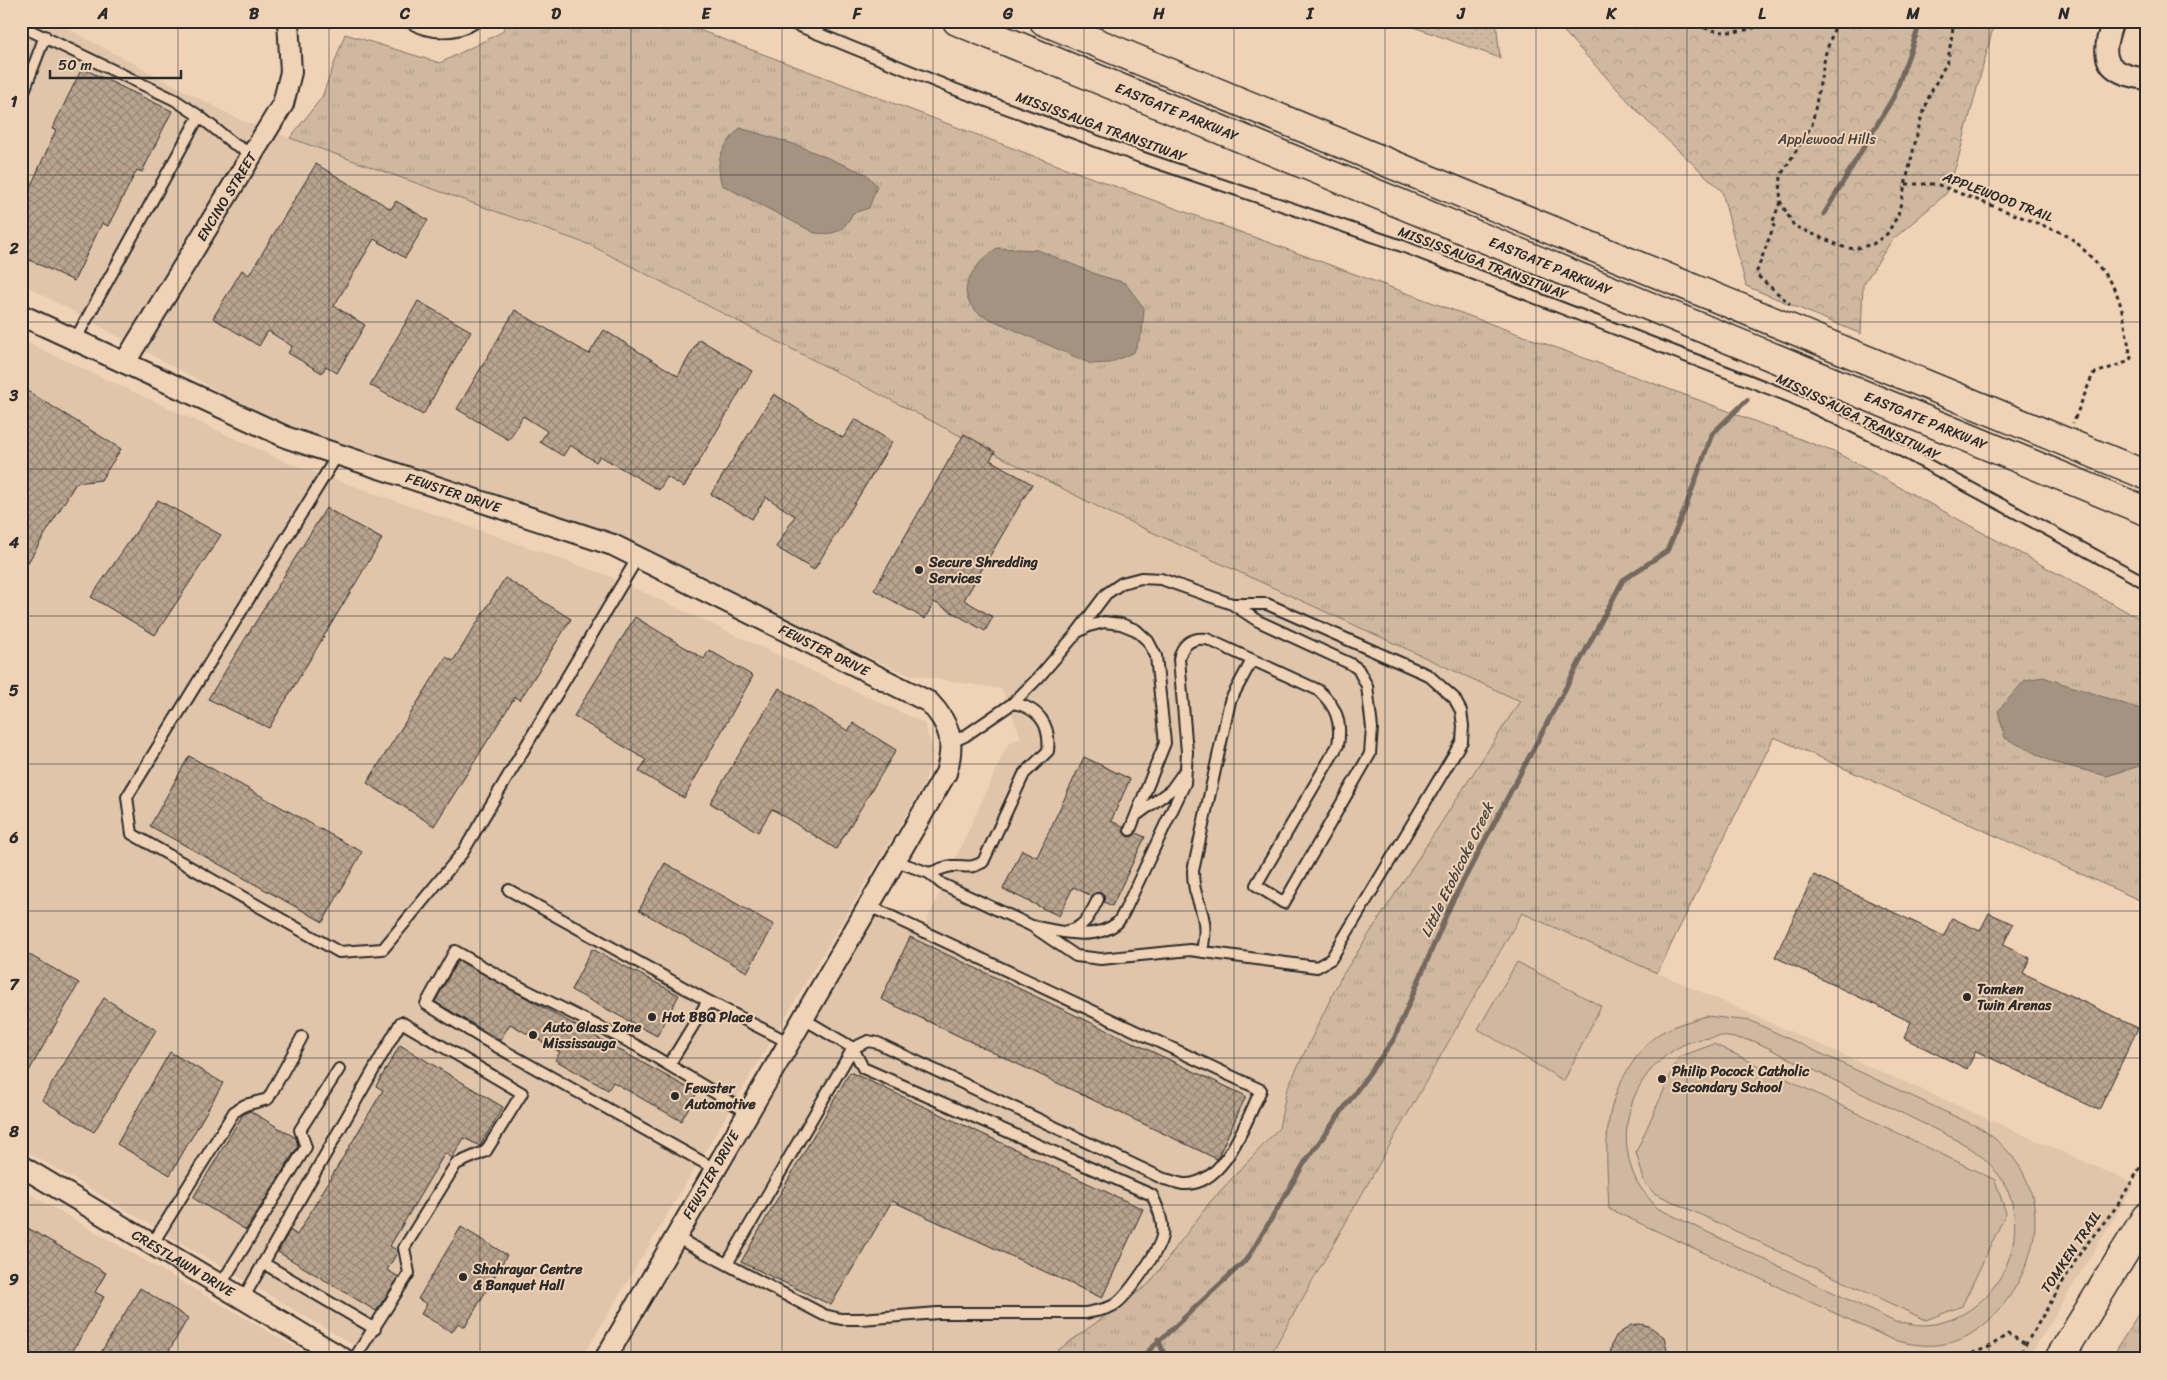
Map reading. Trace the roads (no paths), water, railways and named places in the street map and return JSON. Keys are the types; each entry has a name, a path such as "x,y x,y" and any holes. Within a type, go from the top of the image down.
{"main road":[{"name":"EASTGATE PARKWAY","path":"957,21 2146,511"},
{"path":"1044,21 2146,475"},
{"path":"2059,1359 2146,1217"}],"street":[{"name":"ENCINO STREET","path":"125,362 283,104 291,72 288,21"},
{"path":"2113,21 2105,42 2108,60 2116,72 2146,79"},
{"name":"FEWSTER DRIVE","path":"21,315 288,438 613,545 929,702 941,714 948,730 952,753 946,773 893,860 605,1359"},
{"name":"CRESTLAWN DRIVE","path":"21,1166 344,1359"}],"lane":[{"path":"408,21 428,31 444,32 461,29 478,21"},
{"name":"MISSISSAUGA TRANSITWAY","path":"786,21 954,89 1140,157 1402,246 1791,397 1891,445 2146,583"},
{"path":"21,26 175,100 199,116 234,144 252,154"},
{"path":"21,99 45,36"},
{"path":"75,340 199,116"},
{"path":"338,454 127,797 132,834 339,952 383,949 463,852 638,557"},
{"path":"950,743 965,736 1013,703 1039,677 1075,635 1106,594 1122,583 1141,578 1160,578 1232,604 1258,621 1351,664 1358,669 1367,686 1372,728 1370,754 1284,903 1256,885 1338,745 1340,730 1338,714 1330,700 1318,690 1207,639 1194,639 1184,646 1179,659 1188,768 1185,783 1126,910 1117,923 1099,931 1079,934 1032,926"},
{"path":"893,860 929,873 942,884 1032,926 1066,951 1088,959 1190,950 1317,967 1331,959 1462,741 1463,726 1460,711 1454,698 1428,675 1267,604 1232,604"},
{"path":"1075,635 1089,626 1104,622 1121,624 1148,641 1156,656 1165,743 1144,791 1138,814 1130,830"},
{"path":"1202,952 1205,934 1203,916 1193,885 1193,871 1230,701 1252,660"},
{"path":"929,873 953,866 963,868 974,867 983,862 1024,774 1048,751 1047,728 1042,718 1034,710 1013,703"},
{"path":"1138,814 1171,790 1188,768"},
{"path":"509,890 708,1001 788,1042"},
{"path":"1061,931 1081,926 1088,918 1098,899"},
{"path":"727,1264 854,1048 868,1041 878,1043 1164,1179 1184,1184 1206,1179 1223,1166 1261,1090 868,904"},
{"path":"715,1168 485,1040 426,1004 456,951 510,982 638,1046 747,1112"},
{"path":"669,1065 708,1001"},
{"path":"675,1237 824,1314 840,1319 938,1313 1085,1313 1115,1305 1126,1294 1155,1251 1162,1237 1161,1221 1152,1195 863,1068 854,1048 802,1018"},
{"path":"244,1298 401,1022 522,1093 486,1151 456,1164 404,1248 409,1273 375,1330 354,1359"},
{"path":"152,1243 234,1112 245,1105 268,1099 302,1037"},
{"path":"221,1284 306,1147 300,1130 339,1069"},
{"path":"263,1263 375,1330"}],"waterway":[{"name":"Little Etobicoke Creek","path":"1824,214 1894,96 1921,21"},
{"name":"Little Etobicoke Creek","path":"1140,1359 1248,1258 1305,1162 1394,1039 1451,904 1623,580 1667,551 1685,509 1712,434 1747,400"},
{"path":"1158,1339 1166,1359"}],"place":[{"name":"Secure Shredding Services","path":"919,570"},
{"name":"Tomken Twin Arenas","path":"1967,997"},
{"name":"Hot BBQ Place","path":"652,1017"},
{"name":"Auto Glass Zone Mississauga","path":"533,1035"},
{"name":"Philip Pocock Catholic Secondary School","path":"1662,1079"},
{"name":"Fewster Automotive","path":"675,1096"},
{"name":"Shahrayar Centre & Banquet Hall","path":"463,1277"}],"park label":[{"name":"Applewood Hills","path":"1827,139"}]}
